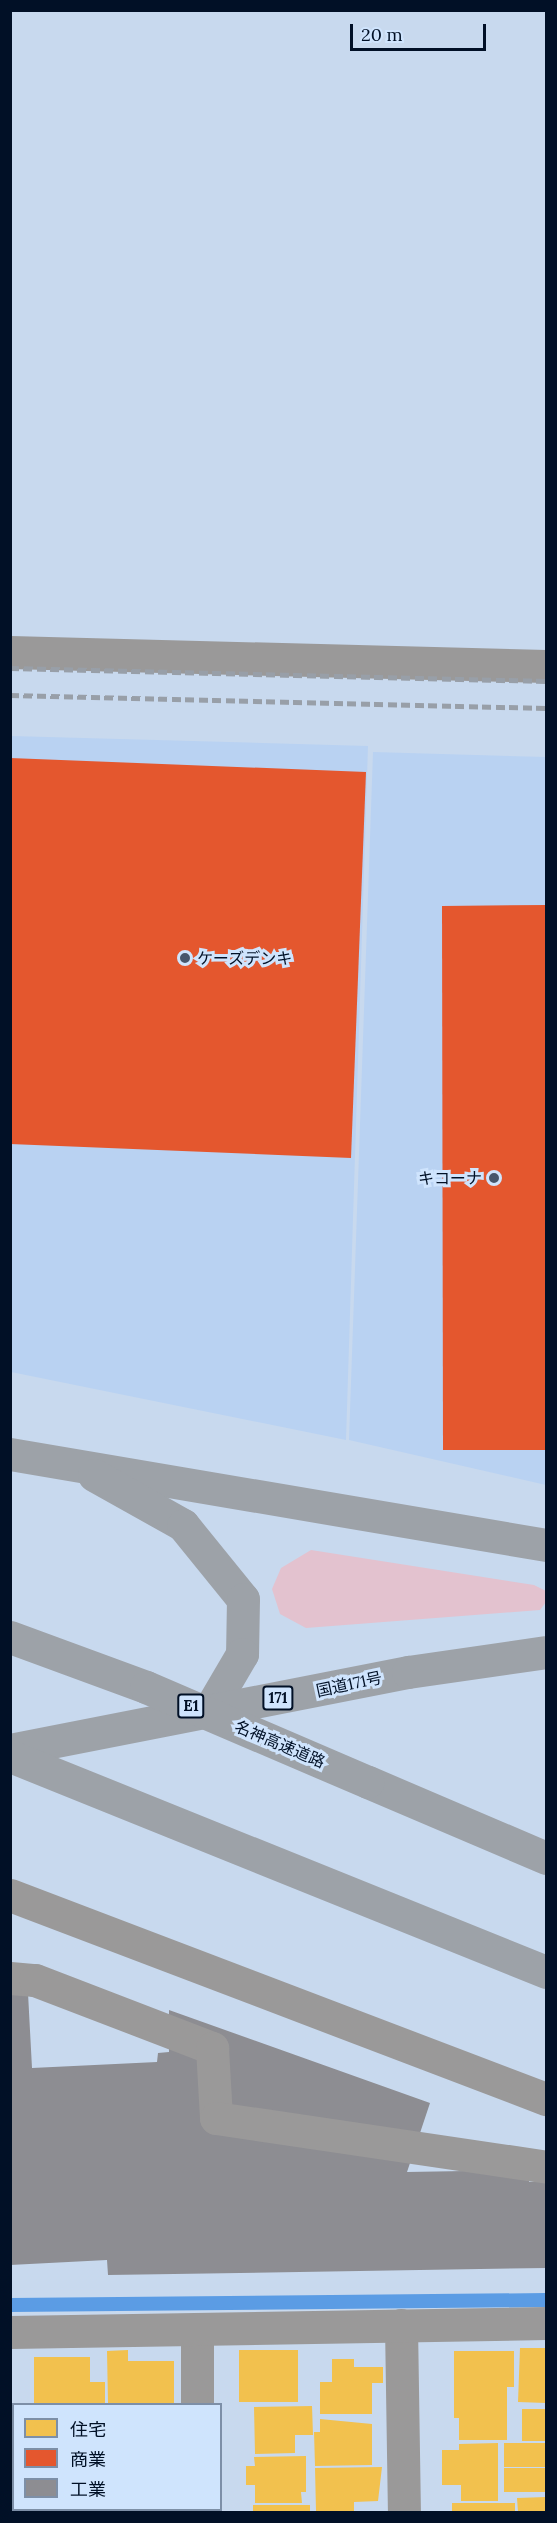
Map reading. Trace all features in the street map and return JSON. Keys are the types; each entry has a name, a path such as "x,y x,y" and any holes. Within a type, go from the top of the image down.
{"highway":[{"path":"10,1454 82,1469 155,1477 546,1545"},
{"path":"82,1469 183,1525 243,1599 243,1654 208,1712"},
{"name":"名神高速道路","path":"10,1637 146,1687 546,1857"},
{"name":"国道171号","path":"10,1750 408,1672 546,1652"},
{"path":"10,1756 228,1846 546,1972"}],"street":[{"path":"10,652 546,666"},
{"path":"10,1895 546,2100"},
{"path":"10,1978 35,1980 212,2048 216,2118 546,2167"},
{"path":"10,2332 546,2323"},
{"path":"401,2325 404,2512"},
{"path":"197,2329 197,2403"}],"shaded area":[{"path":"11,736 368,746 346,1440 11,1372"},
{"path":"373,752 546,757 546,1485 349,1440"},
{"path":"311,1550 534,1585 546,1591 546,1602 540,1610 306,1628 280,1614 272,1589 281,1568"}],"building: 住宅":[{"path":"520,2348 546,2348 546,2403 518,2402"},
{"path":"128,2350 128,2361 174,2361 174,2403 108,2403 107,2351"},
{"path":"239,2350 298,2350 298,2402 239,2402"},
{"path":"454,2351 514,2351 514,2387 507,2387 507,2440 459,2440 459,2418 454,2418"},
{"path":"34,2357 90,2357 90,2382 105,2382 105,2403 34,2403"},
{"path":"332,2359 354,2359 354,2367 383,2367 383,2383 372,2383 372,2414 320,2414 320,2382 332,2382"},
{"path":"312,2406 313,2435 295,2435 295,2453 255,2454 254,2407"},
{"path":"522,2409 546,2409 546,2441 522,2441"},
{"path":"320,2419 372,2424 372,2465 315,2466 314,2432 320,2432"},
{"path":"498,2443 498,2501 461,2501 461,2485 442,2485 442,2450 459,2450 459,2444"},
{"path":"504,2443 546,2443 546,2467 504,2467"},
{"path":"306,2456 306,2492 301,2492 302,2503 255,2503 255,2485 246,2485 246,2466 255,2466 254,2457"},
{"path":"382,2467 378,2501 354,2502 354,2511 316,2511 315,2468"},
{"path":"504,2468 546,2468 546,2492 504,2492"},
{"path":"546,2497 546,2512 518,2512 517,2498"},
{"path":"452,2503 515,2503 515,2512 452,2512"},
{"path":"253,2505 310,2505 310,2512 253,2512"},
{"path":"44,2511 99,2511 99,2512"},
{"path":"108,2511 172,2511 172,2512"}],"building: 商業":[{"name":"ケーズデンキ","path":"10,758 366,772 351,1158 10,1144"},
{"name":"キコーナ","path":"546,905 546,1450 443,1450 442,906"}],"building: 工業":[{"path":"28,1993 32,2068 157,2062 158,2053 169,2052 169,2010 430,2103 407,2172 529,2170 529,2182 546,2182 546,2268 108,2275 107,2260 10,2265 10,1994"}],"waterway":[{"path":"10,2305 546,2300"}],"railway":[{"path":"10,668 546,681"},
{"path":"10,695 546,708"}],"place":[{"name":"ケーズデンキ","path":"185,958"},
{"name":"キコーナ","path":"494,1178"}]}
